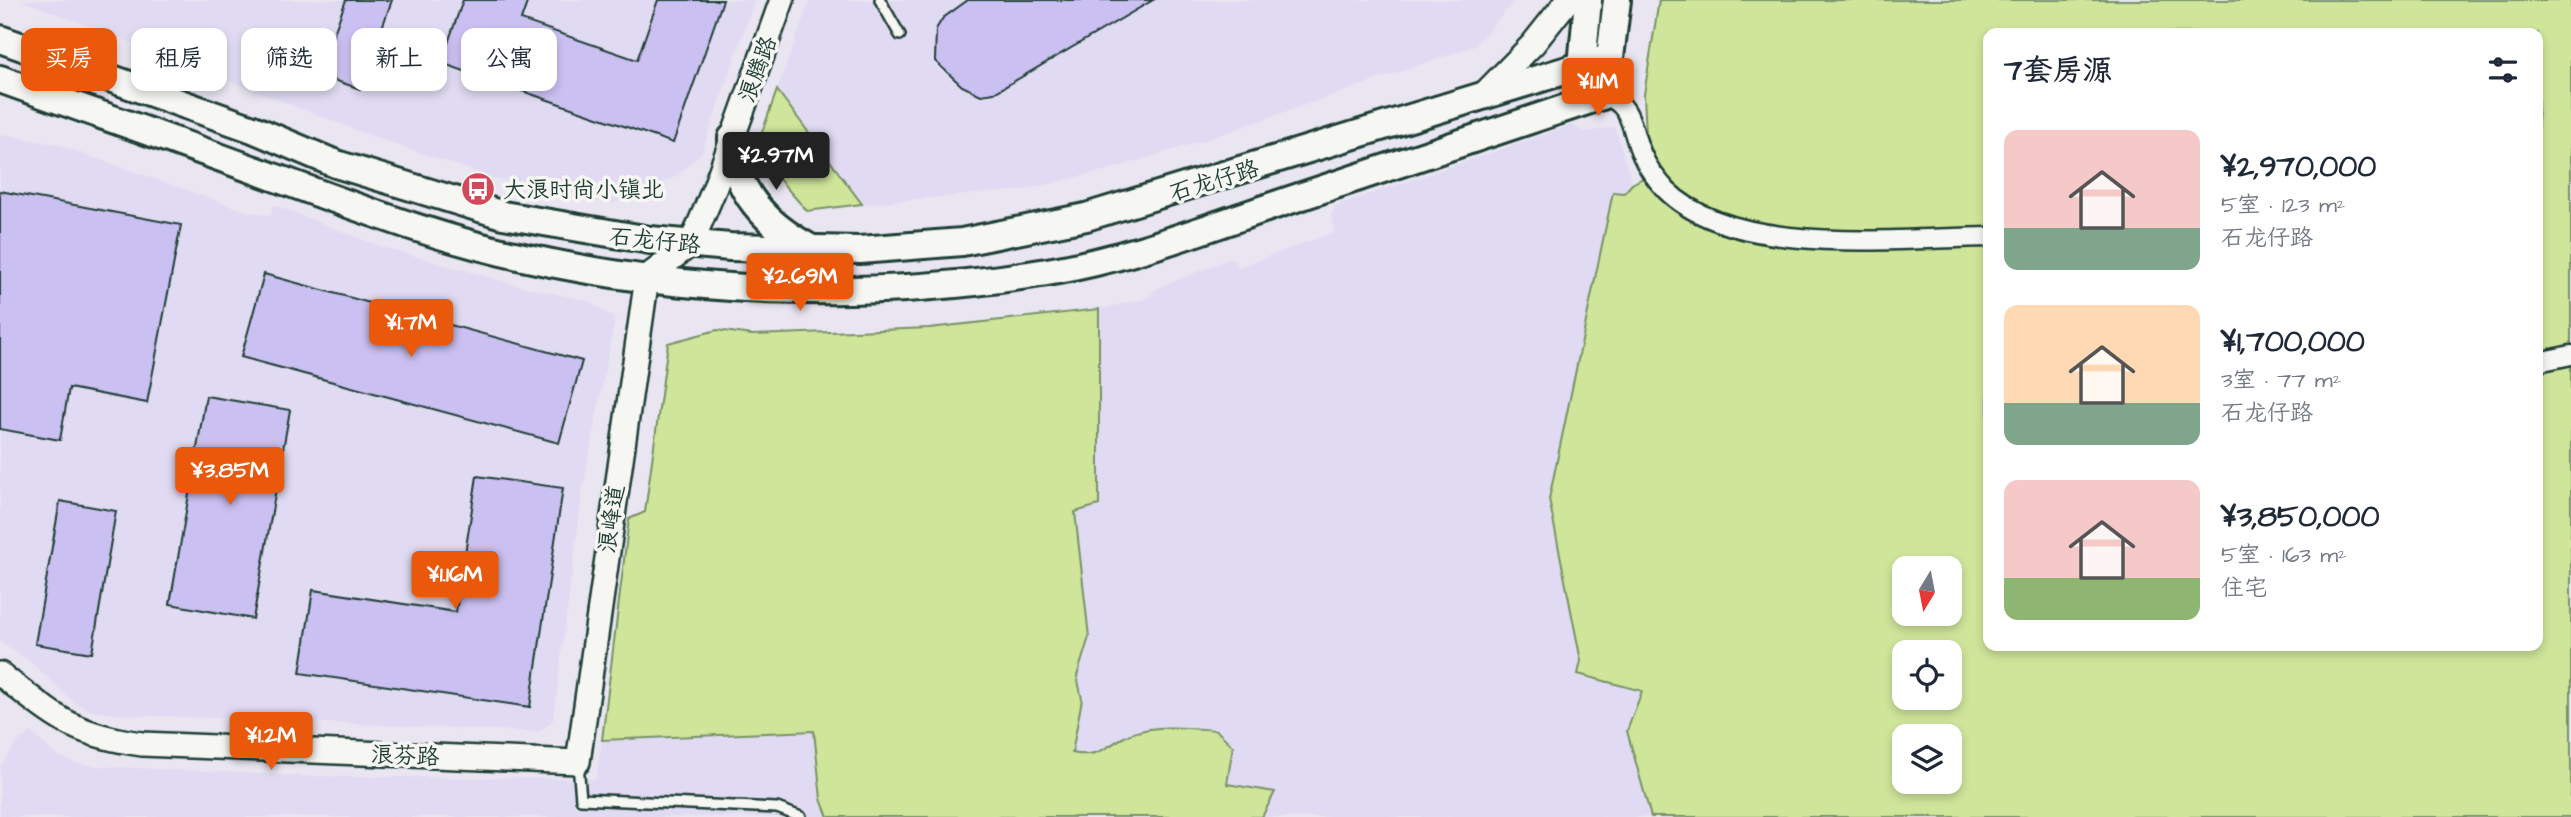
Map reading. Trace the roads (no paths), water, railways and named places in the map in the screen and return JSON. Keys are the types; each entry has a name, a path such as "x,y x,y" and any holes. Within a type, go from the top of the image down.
{"main road":[{"path":"1588,0 1581,66 1605,95"},
{"path":"1605,95 1617,0"},
{"name":"石龙仔路","path":"0,39 241,125 336,164 460,204 545,225 691,244 811,249 924,246 1040,227 1190,187 1610,57"},
{"name":"石龙仔路","path":"0,79 460,241 605,274 737,287 874,290 944,286 1049,272 1206,228 1605,95"},
{"path":"732,138 732,157 745,191 771,223 811,249"}],"street":[{"name":"浪腾路","path":"691,244 782,0"},
{"path":"1482,96 1534,44 1568,0"},
{"path":"1605,95 1625,107 1641,154 1667,191 1691,208 1723,222 1760,233 1797,239 1983,237"},
{"path":"647,277 691,244"},
{"name":"浪峰道","path":"578,762 647,277"},
{"path":"2543,361 2571,355"},
{"name":"浪芬路","path":"3,684 76,730 107,739 142,744 578,762"}],"lane":[{"path":"880,0 900,35"},
{"path":"578,762 582,799 777,808 802,817"}],"place":[{"name":"大浪时尚小镇北","path":"478,189"}]}
